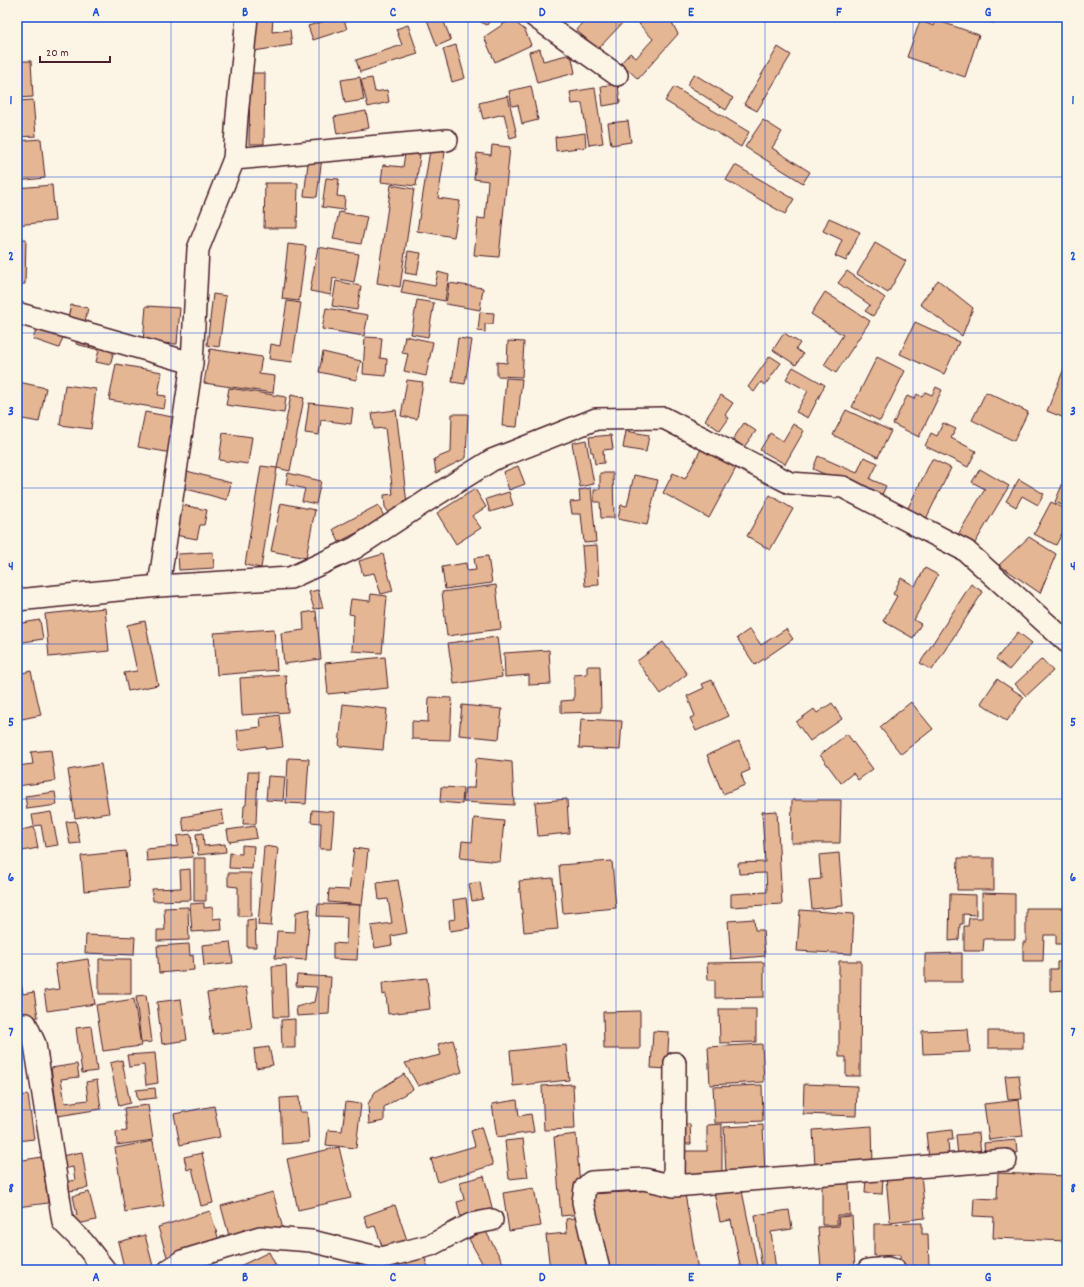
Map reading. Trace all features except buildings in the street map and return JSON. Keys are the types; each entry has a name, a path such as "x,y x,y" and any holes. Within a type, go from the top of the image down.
{"street":[{"path":"159,586 192,363 198,249 234,159 247,17"},
{"path":"535,17 617,76"},
{"path":"234,159 447,140"},
{"path":"17,313 192,363"},
{"path":"17,600 159,586 290,578 355,548 492,460 596,418 664,418 790,483 843,487 966,552 1067,642"},
{"path":"17,1025 26,1024 35,1044 62,1222 83,1242 105,1270"},
{"path":"674,1186 675,1063"},
{"path":"598,1270 583,1202 585,1188 591,1182 644,1179 674,1186 1006,1160"},
{"path":"169,1270 182,1261 260,1237 311,1241 381,1258 431,1245 471,1224 492,1220"},
{"path":"868,1270 887,1268 895,1270"}]}
